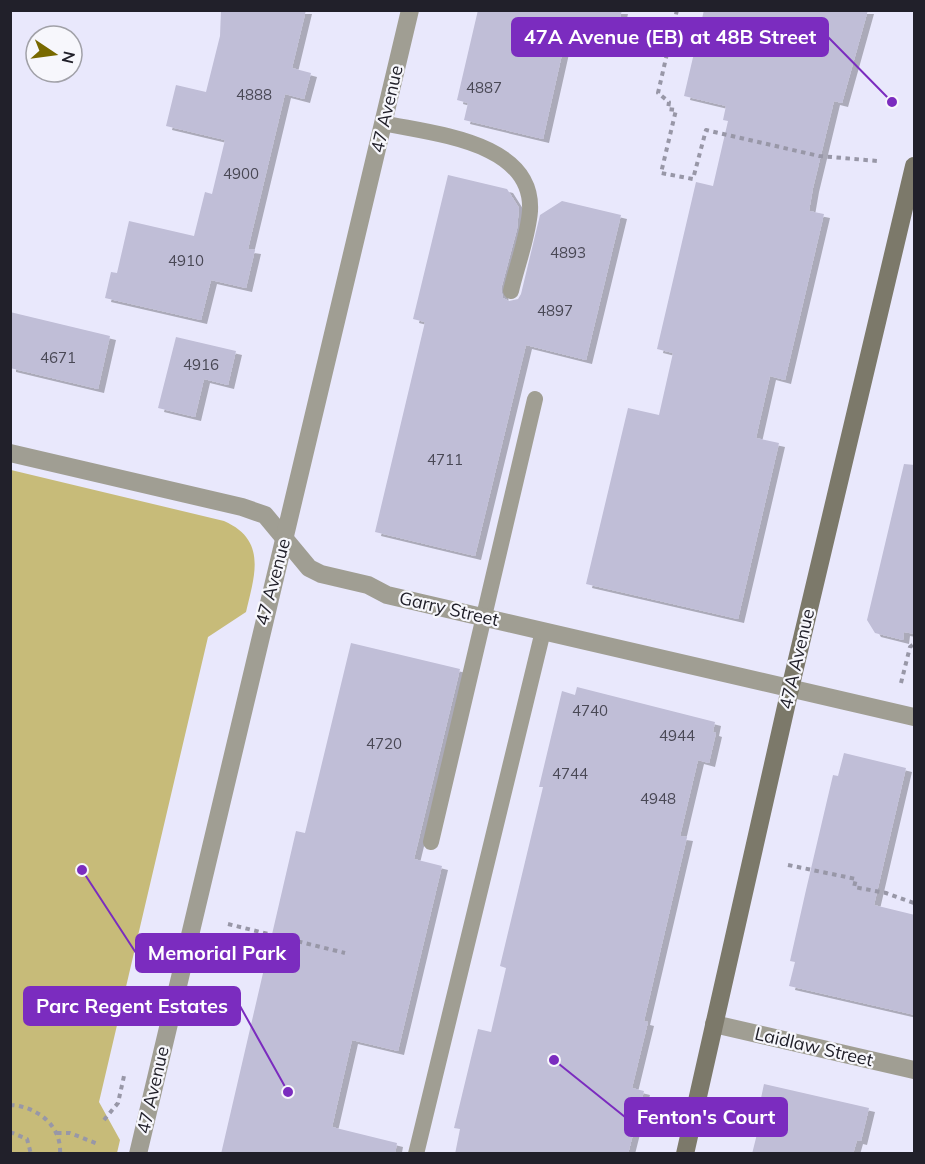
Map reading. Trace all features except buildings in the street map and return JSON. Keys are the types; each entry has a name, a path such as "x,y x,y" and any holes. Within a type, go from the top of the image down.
{"main road":[{"name":"47A Avenue","path":"685,1154 790,689 915,166"}],"street":[{"name":"47 Avenue","path":"138,1154 260,632 285,539 410,10"},
{"name":"Garry Street","path":"10,453 242,507 265,515 309,568 321,574 368,585 387,595 915,717"},
{"name":"Laidlaw Street","path":"714,1024 915,1070"}],"lane":[{"path":"383,123 491,150 516,168 530,196 530,212 511,291"},
{"path":"431,842 535,399"},
{"path":"416,1154 543,631"}],"path":[{"path":"677,10 658,93 669,102 668,109 676,111 661,173 693,179 706,130 819,156 878,160"},
{"path":"901,683 910,646 915,644"},
{"path":"788,866 856,879 854,886 886,893 915,903"},
{"path":"228,924 345,953"},
{"path":"104,1120 118,1103 124,1076"},
{"path":"10,1105 36,1111 48,1120 57,1133 60,1154"},
{"path":"10,1131 27,1139 31,1154"},
{"path":"57,1133 70,1133 98,1144"}],"shaded area":[{"path":"11,470 224,521 238,529 247,538 255,559 246,612 208,637 99,1102 120,1140 117,1153 11,1153"}],"place":[{"name":"47A Avenue (EB) at 48B Street","path":"892,102"},
{"name":"Memorial Park","path":"82,870"},
{"name":"Fenton's Court","path":"554,1060"},
{"name":"Parc Regent Estates","path":"288,1092"}]}
